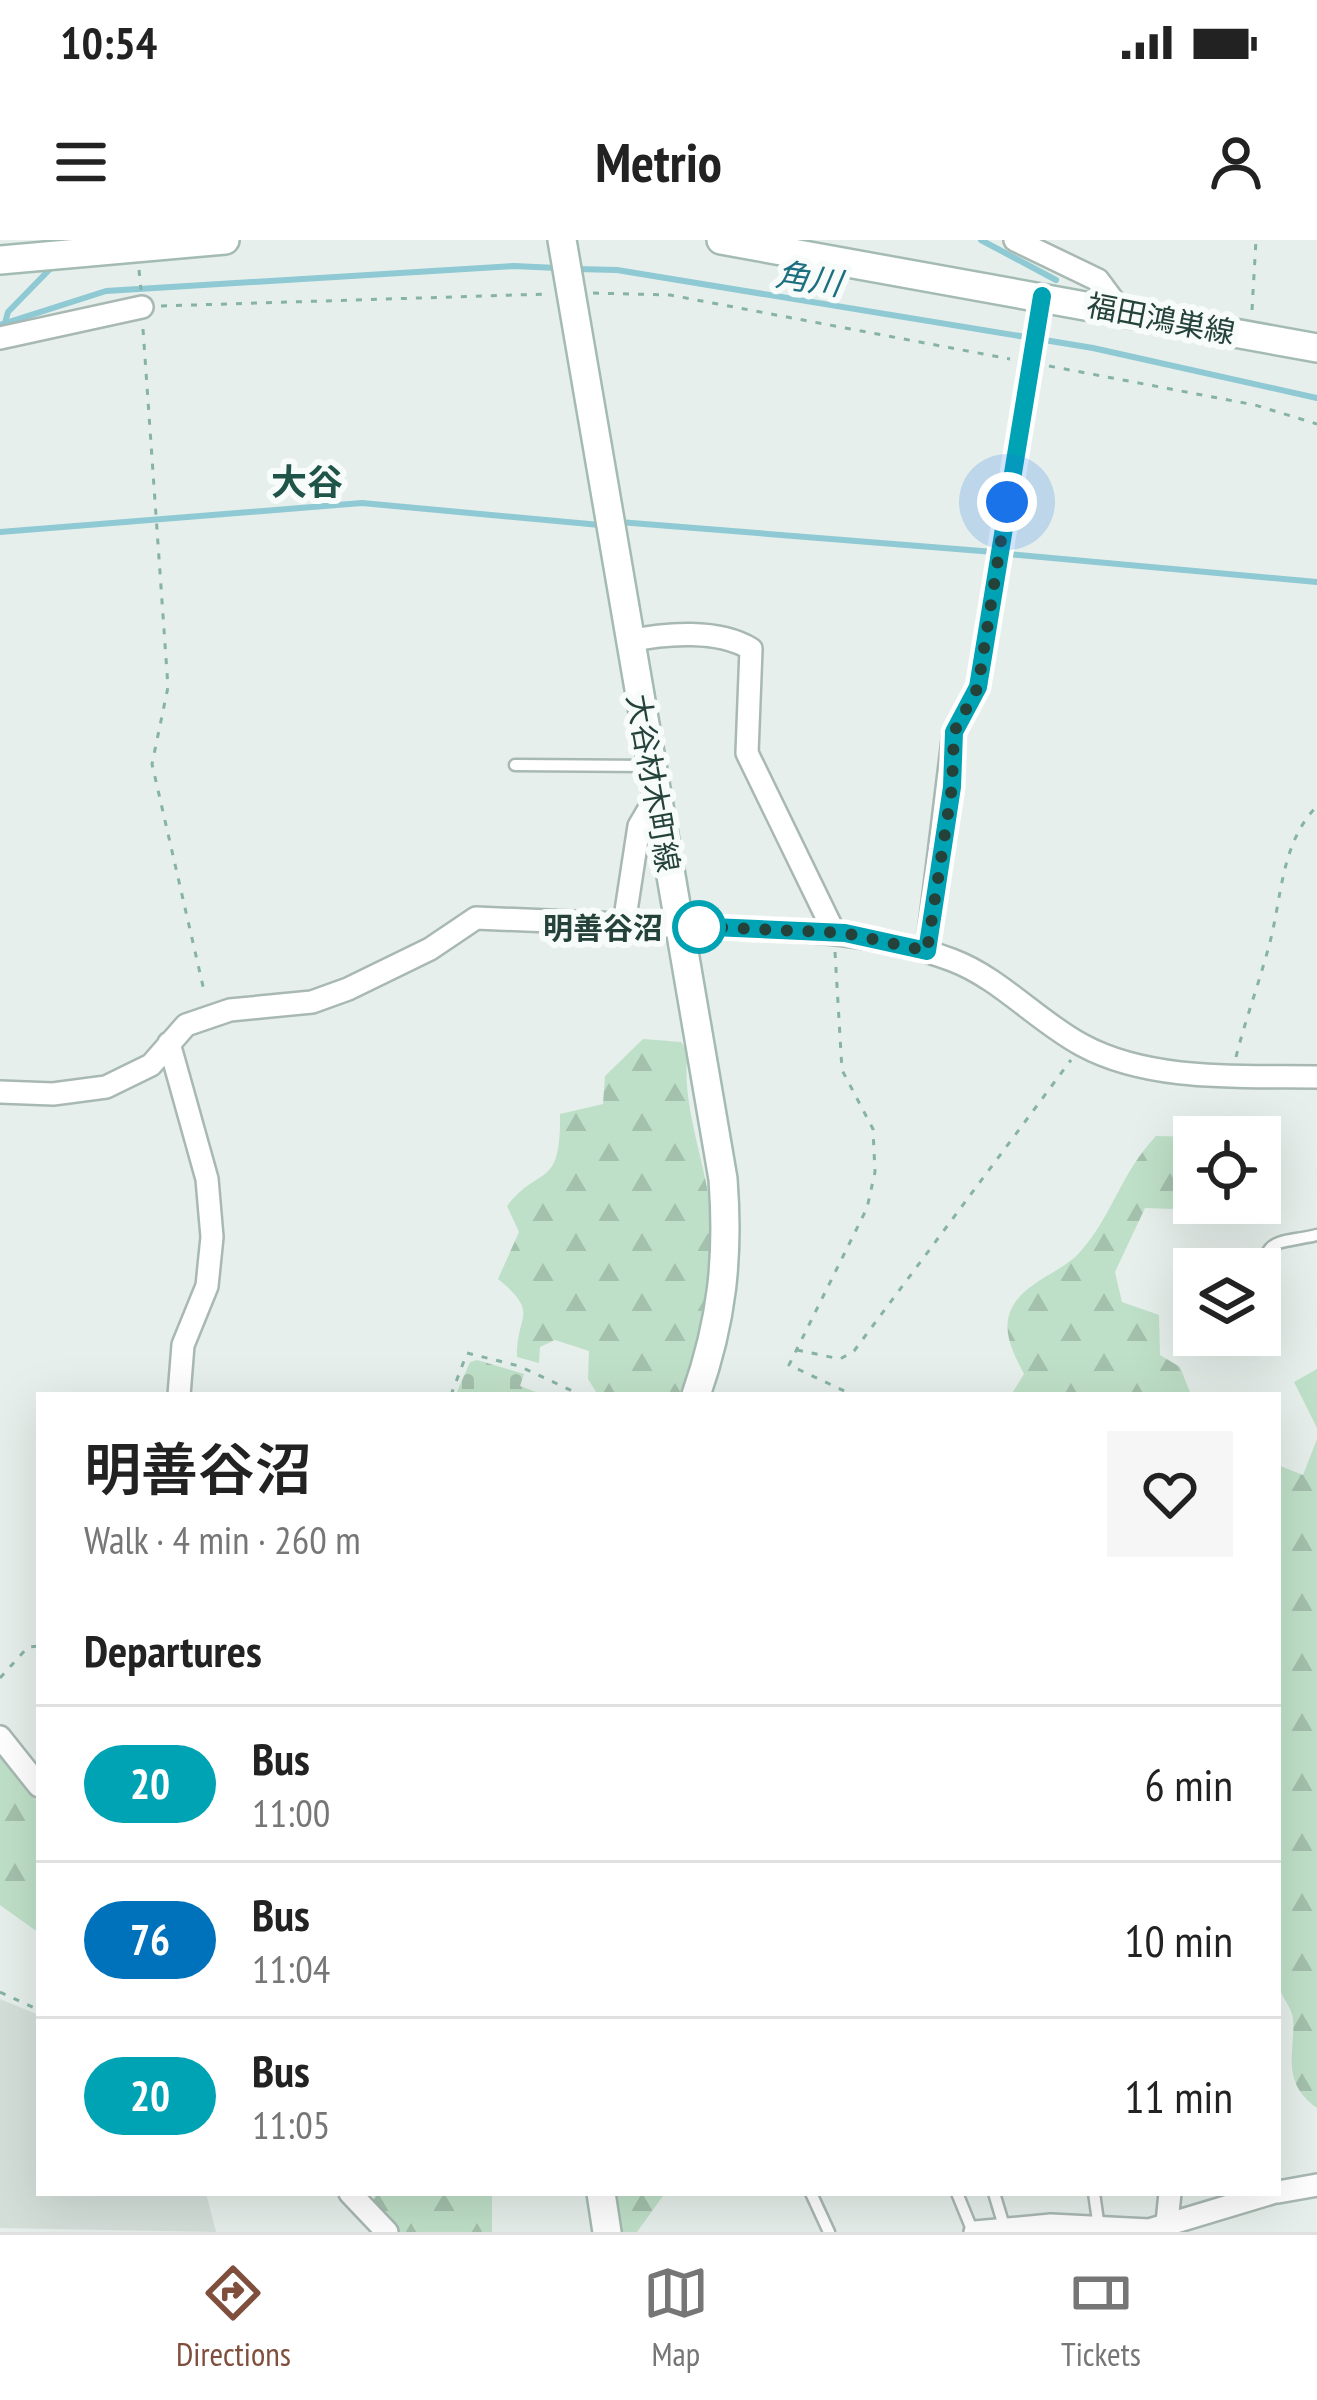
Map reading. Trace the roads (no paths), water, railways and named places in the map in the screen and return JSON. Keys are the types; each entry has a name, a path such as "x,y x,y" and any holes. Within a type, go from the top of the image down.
{"main road":[{"path":"0,260 101,245 225,240"},
{"name":"福田鴻巣線","path":"721,240 826,251 1317,348"},
{"name":"大谷材木町線","path":"567,267 726,1213 723,1305 697,1392"},
{"path":"601,2196 607,2232"}],"street":[{"path":"1015,240 1098,280 1121,311"},
{"path":"927,951 952,787 954,732 978,687 1042,296"},
{"path":"0,338 142,307"},
{"path":"630,641 670,634 737,642 751,650 747,753 834,932"},
{"path":"624,924 639,826 656,797"},
{"path":"0,1092 53,1094 106,1087 151,1065 186,1025 209,1015 312,1002 430,949 476,918 834,932 927,951 980,973 1082,1045 1137,1065 1232,1076 1317,1077"},
{"path":"169,1042 207,1179 212,1237 207,1286 183,1345 179,1392"},
{"path":"0,1737 36,1782"},
{"path":"1281,2191 1317,2186"},
{"path":"353,2196 387,2232"},
{"path":"1166,2229 1170,2196"},
{"path":"974,2232 1004,2227 1166,2229 1263,2196"}],"lane":[{"path":"515,765 652,766"},
{"path":"1268,1248 1317,1235"},
{"path":"813,2196 829,2232"},
{"path":"958,2196 974,2232"},
{"path":"995,2196 1004,2227"},
{"path":"1094,2196 1099,2228"}],"waterway":[{"name":"角川","path":"981,240 1056,280"},
{"name":"角川","path":"0,325 106,291 514,266 557,268"},
{"name":"角川","path":"576,269 617,270 1093,348 1317,398"},
{"name":"角川","path":"5,323 8,312 49,270"},
{"path":"0,532 362,503 600,525"},
{"path":"619,522 994,552"},
{"path":"1007,554 1317,582"}],"place":[{"name":"明善谷沼","path":"699,927"}],"district":[{"name":"大谷","path":"307,481"}]}
